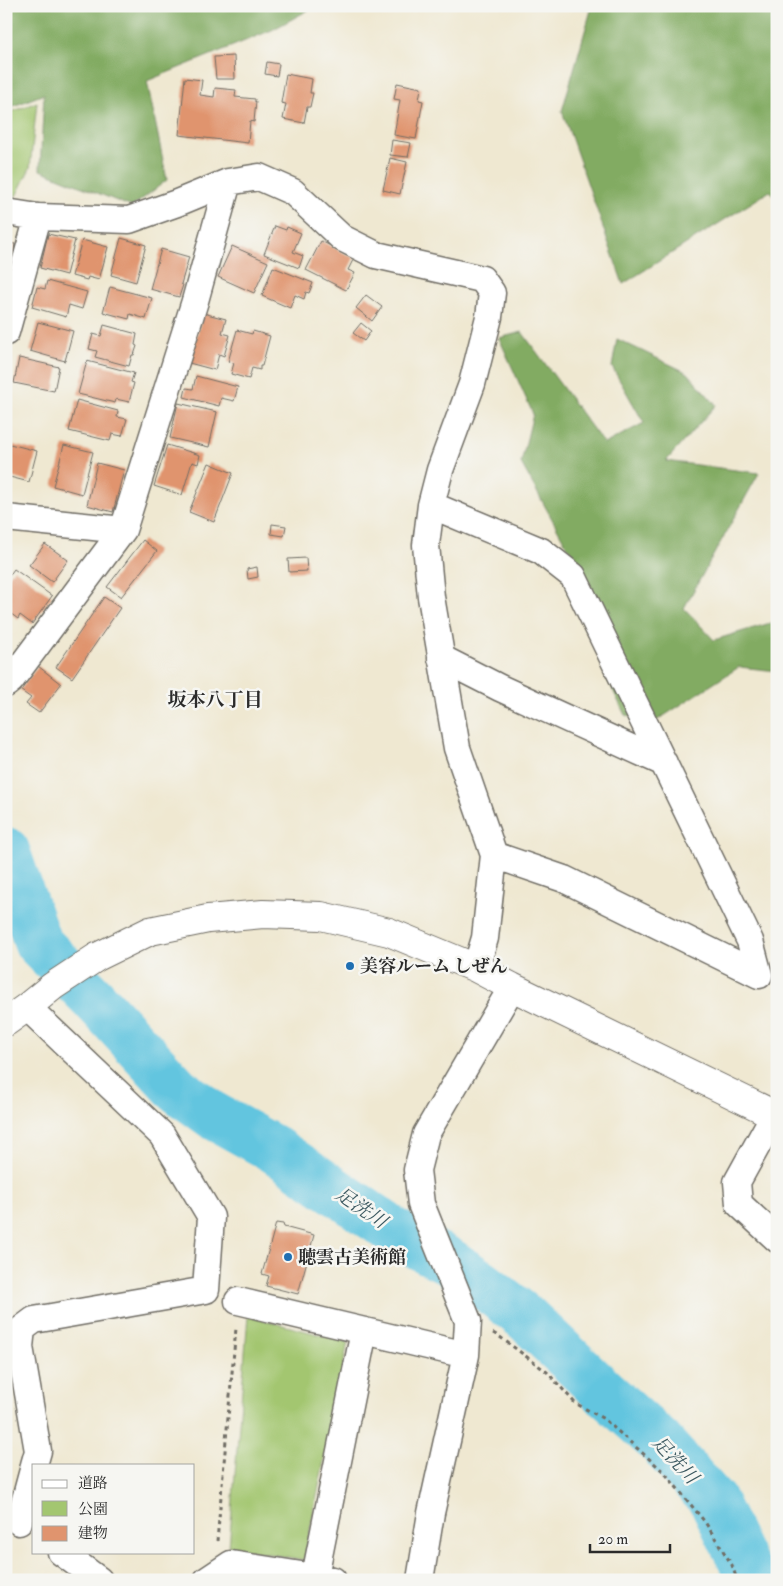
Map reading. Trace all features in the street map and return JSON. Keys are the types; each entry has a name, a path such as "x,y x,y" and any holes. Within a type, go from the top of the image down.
{"street":[{"path":"6,212 38,217 129,220 228,182 259,177 293,192 342,238 376,256 482,279 492,293 489,316 472,384 440,470 431,505 426,545 431,598 457,748 494,855 485,938 476,968"},
{"path":"6,684 11,680 123,530 195,301 228,182"},
{"path":"6,332 38,217"},
{"path":"431,505 541,551 573,576 750,941 759,975 564,879 494,855"},
{"path":"6,518 123,530"},
{"path":"441,658 500,688 664,763"},
{"path":"35,1464 38,1451 20,1347 22,1329 34,1320 206,1290 211,1217 162,1134 17,1014 53,986 97,957 150,932 208,919 263,914 321,916 389,932 476,968 776,1115 737,1182 739,1204 777,1239"},
{"path":"420,1580 431,1513 466,1355 468,1321 421,1204 417,1170 426,1134 512,987"},
{"path":"238,1302 466,1355"},
{"path":"211,1577 231,1564 324,1578 364,1331"},
{"path":"20,1522 32,1474"},
{"path":"64,1554 99,1580"}],"path":[{"path":"211,1577 238,1302"},
{"path":"468,1321 500,1337 548,1372 574,1403 604,1419 664,1472 704,1522 732,1565 737,1580"}],"green space":[{"path":"6,6 316,6 272,30 147,81 167,180 132,207 40,170 44,94 6,109"},
{"path":"583,6 777,6 777,199 770,191 623,284 562,111 591,10"},
{"path":"37,102 30,168 16,196 6,193 6,114"},
{"path":"522,332 604,444 644,423 612,367 617,339 688,373 716,405 666,461 759,473 684,608 714,640 777,621 777,671 739,667 653,723 625,715 608,680 614,631 521,463 533,414 499,338"},
{"path":"248,1316 348,1342 304,1560 229,1547"}],"building":[{"path":"234,56 235,79 216,79 214,57"},
{"path":"267,62 279,64 277,76 265,74"},
{"path":"286,74 312,79 310,93 313,93 310,107 307,107 304,123 283,119 286,104 281,103"},
{"path":"185,78 202,80 200,95 214,97 215,88 236,90 235,97 255,99 254,122 250,121 248,143 179,135"},
{"path":"397,83 421,88 419,100 423,101 416,139 394,135 400,100 394,99"},
{"path":"392,140 411,143 408,157 390,155"},
{"path":"390,158 407,162 400,194 383,190"},
{"path":"275,226 286,230 287,227 301,233 293,252 303,256 299,268 264,254"},
{"path":"48,234 75,240 66,275 40,268"},
{"path":"121,238 146,245 136,282 111,275"},
{"path":"82,240 108,247 99,280 88,277 87,280 72,276"},
{"path":"321,241 354,258 348,270 355,273 346,290 306,270"},
{"path":"6,243 15,244 11,267 6,266"},
{"path":"232,246 268,262 254,293 218,277"},
{"path":"161,249 189,257 179,297 150,289"},
{"path":"273,267 313,283 309,293 306,292 304,299 295,295 290,308 262,296"},
{"path":"47,281 87,292 82,309 69,305 66,317 32,307 37,287 45,289"},
{"path":"110,287 152,298 146,319 130,314 129,319 103,312"},
{"path":"366,295 382,307 372,321 356,308"},
{"path":"203,313 226,319 222,333 230,335 224,356 219,354 215,370 189,363"},
{"path":"38,322 73,331 65,361 30,351"},
{"path":"361,323 371,331 364,341 353,333"},
{"path":"104,325 137,334 135,345 137,346 129,366 95,357 97,351 89,349 93,334 101,336"},
{"path":"237,330 252,334 253,331 270,336 262,366 260,366 260,370 252,368 249,379 231,374 234,363 228,362"},
{"path":"19,358 59,367 54,391 14,383"},
{"path":"87,361 134,373 131,382 134,383 129,402 116,399 115,403 78,394"},
{"path":"196,376 238,387 234,401 221,398 219,406 184,397 186,388 193,389"},
{"path":"77,400 118,411 117,417 127,419 122,436 112,434 110,441 69,431"},
{"path":"178,403 217,412 209,447 170,438"},
{"path":"6,443 37,451 29,482 6,476"},
{"path":"64,445 93,452 82,494 53,486"},
{"path":"167,445 200,455 198,464 192,462 182,495 154,486"},
{"path":"97,463 124,470 113,512 87,505"},
{"path":"209,463 233,473 214,522 189,512"},
{"path":"272,524 286,526 284,536 271,534"},
{"path":"143,540 157,551 121,597 107,587"},
{"path":"45,544 68,560 52,582 29,565"},
{"path":"306,558 307,571 289,572 288,559"},
{"path":"257,567 258,577 248,579 247,569"},
{"path":"14,569 52,596 32,624 20,615 18,619 6,610 6,580"},
{"path":"104,597 120,608 72,678 56,667"},
{"path":"38,666 61,684 39,713 26,704 31,698 20,690"},
{"path":"276,1223 314,1235 298,1294 266,1286 269,1276 262,1274"}],"waterway":[{"name":"足洗川","path":"6,851 38,943 93,998 178,1090 214,1116 272,1148 407,1240 447,1260 526,1318 660,1442 713,1501 751,1580"}],"place":[{"name":"美容ルーム しぜん","path":"350,966"},
{"name":"聴雲古美術館","path":"288,1257"}],"district":[{"name":"坂本八丁目","path":"215,700"}]}
